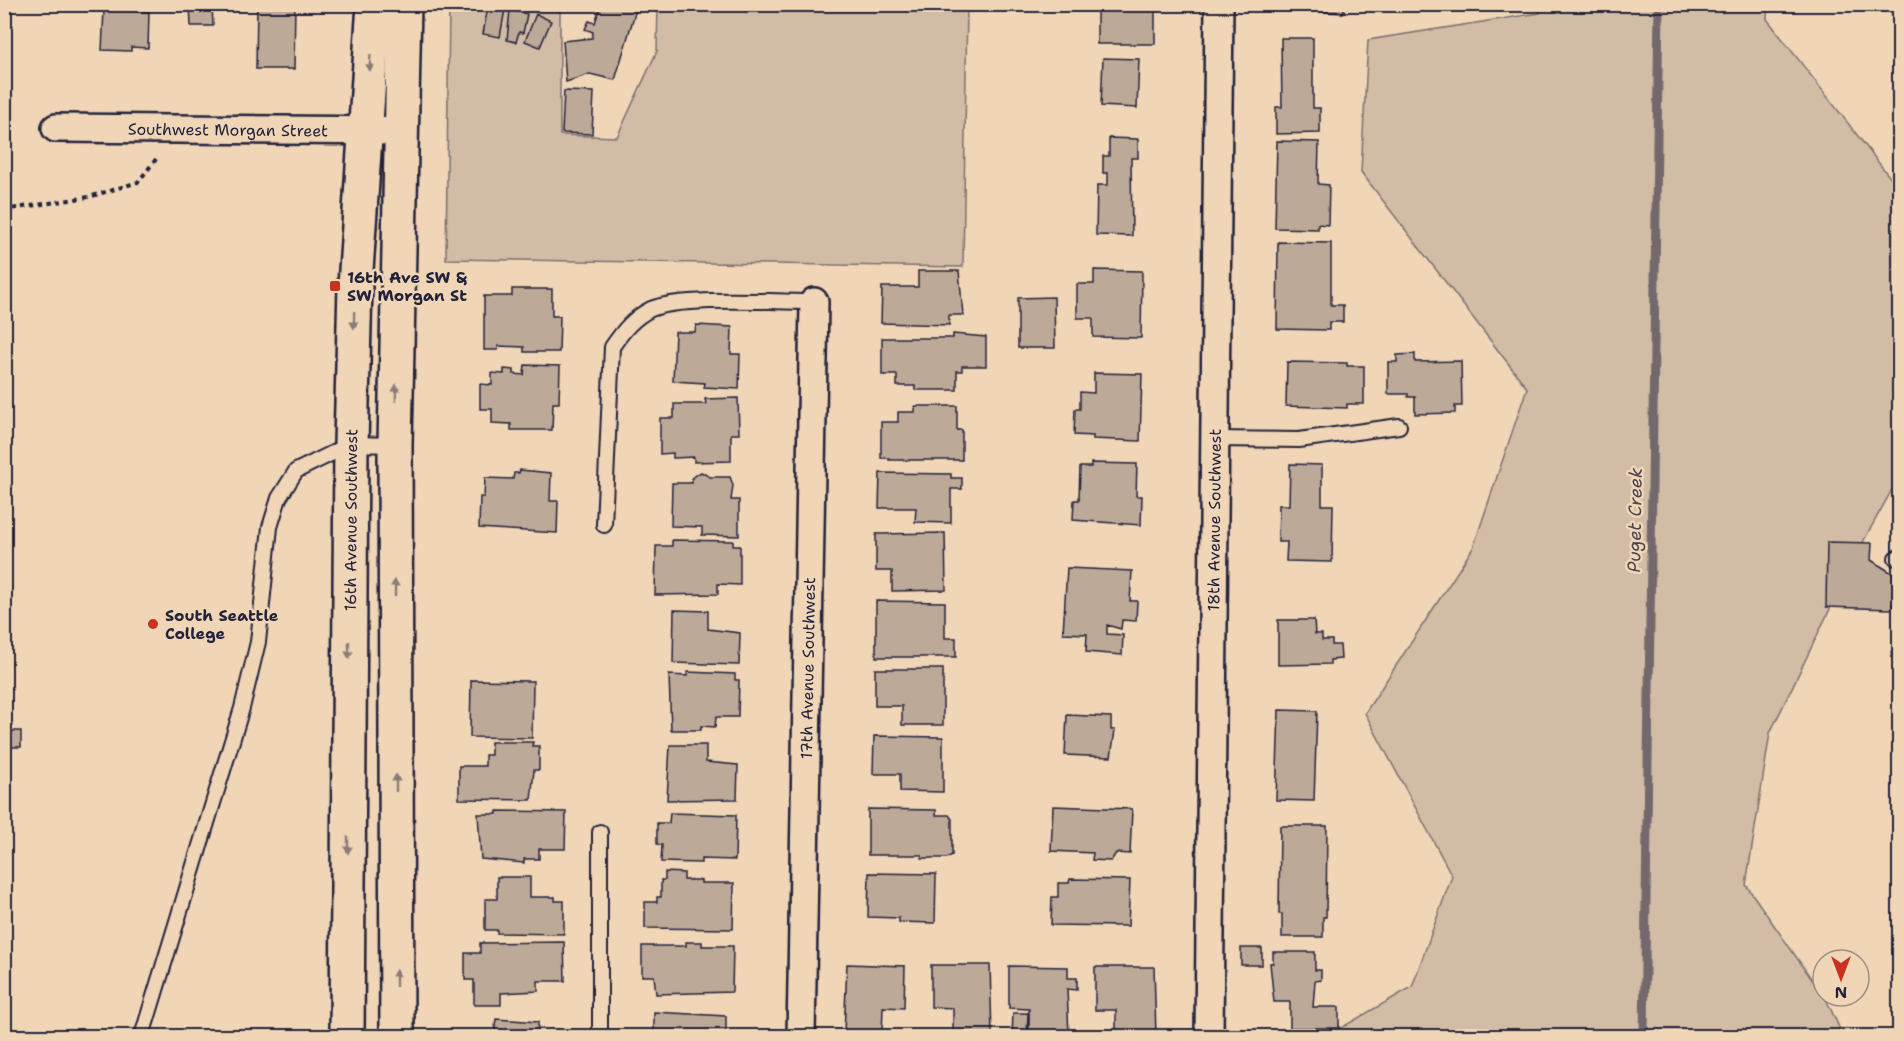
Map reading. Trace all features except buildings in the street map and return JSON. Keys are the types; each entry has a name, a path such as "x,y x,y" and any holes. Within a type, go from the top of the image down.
{"street":[{"name":"16th Avenue Southwest","path":"347,1036 351,444 355,285 374,4"},
{"path":"397,1036 395,445 404,4"},
{"name":"18th Avenue Southwest","path":"1209,1036 1219,4"},
{"name":"Southwest Morgan Street","path":"56,128 400,131"},
{"name":"17th Avenue Southwest","path":"801,1036 814,302"}],"lane":[{"path":"604,525 612,347 627,324 652,308 696,302 814,302"},
{"path":"1214,439 1299,440 1399,426"},
{"path":"142,1036 242,708 258,642 270,527 279,498 296,471 351,444 395,445"},
{"path":"600,832 600,1036"}],"path":[{"path":"4,210 89,197 138,182 166,147 173,129"}],"shaded area":[{"path":"449,5 542,5 560,11 560,135 617,137 657,51 658,5 967,5 963,267 446,259"},
{"path":"1540,5 1768,5 1767,19 1899,189 1899,477 1858,551 1770,733 1746,885 1811,978 1811,1008 1830,1008 1843,1036 1327,1036 1412,987 1452,876 1365,713 1473,548 1527,388 1361,172 1368,40 1540,13"}],"waterway":[{"name":"Puget Creek","path":"1644,1036 1659,4"}],"place":[{"name":"16th Ave SW & SW Morgan St","path":"335,286"},
{"name":"South Seattle College","path":"153,624"}]}
